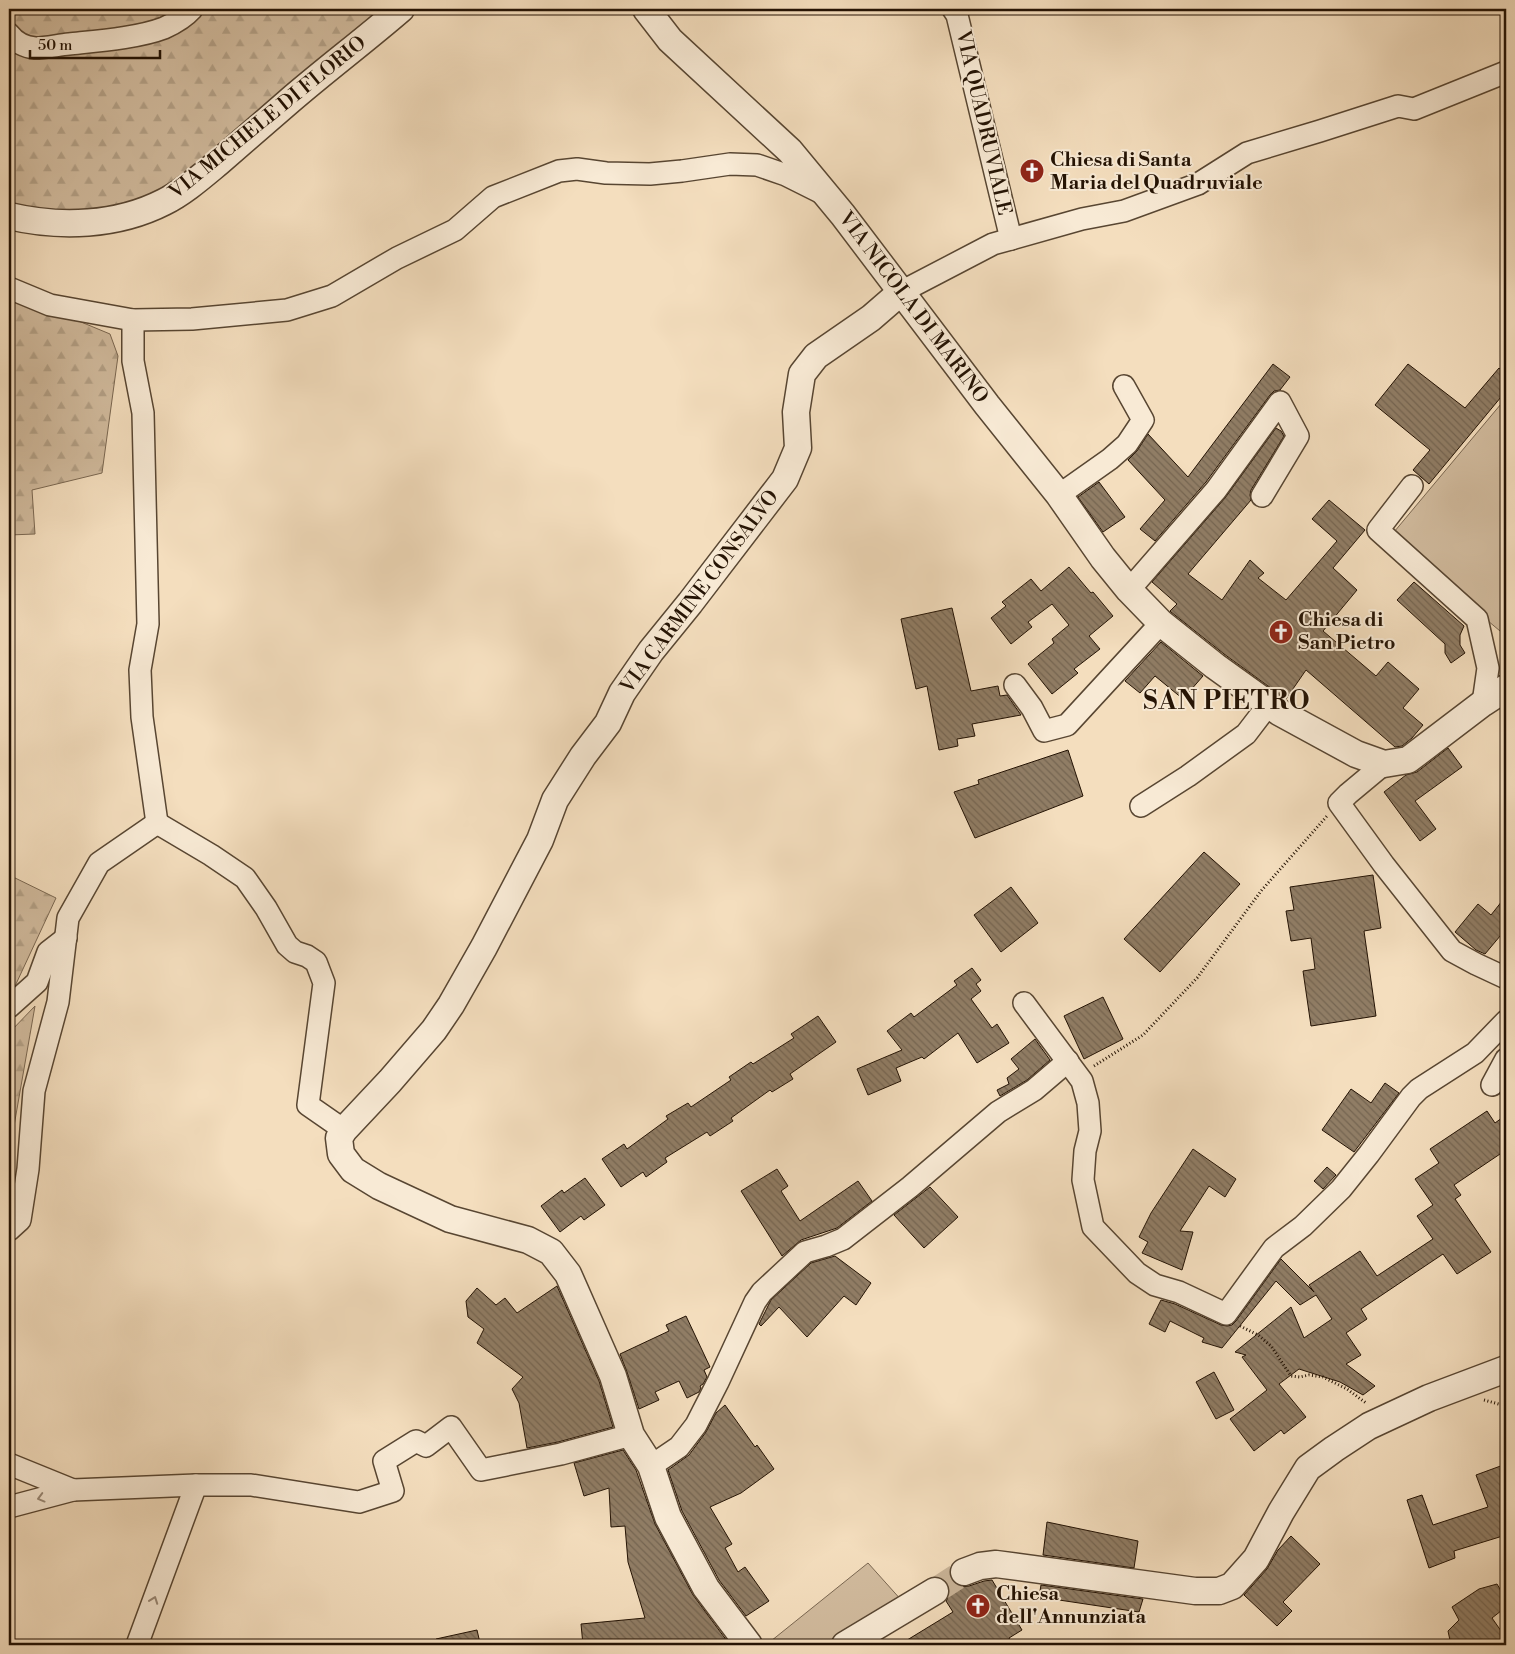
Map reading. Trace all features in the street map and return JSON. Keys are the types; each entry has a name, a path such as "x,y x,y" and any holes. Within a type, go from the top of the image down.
{"street":[{"path":"9,34 19,43 34,48 93,42 149,33 182,19 192,9"},
{"name":"VIA MICHELE DI FLORIO","path":"9,216 54,223 81,223 109,220 136,213 164,202 195,182 310,83 401,9"},
{"name":"VIA NICOLA DI MARINO","path":"646,9 670,40 790,151 901,292 986,405 1059,495 1103,558 1129,590 1161,623 1215,666 1279,712 1356,754 1384,764"},
{"name":"VIA QUADRUVIALE","path":"953,9 958,15 1011,239"},
{"name":"VIA QUADRUVIALE","path":"901,292 993,244 1082,219 1124,211 1198,184 1247,153 1398,106 1414,109 1506,72"},
{"path":"9,288 50,305 133,320 192,319 286,310 332,296 397,258 455,230 493,197 559,171 577,169 606,174 650,174 730,164 757,165 786,174 824,194"},
{"name":"VIA CARMINE CONSALVO","path":"344,1130 434,1030 451,1005 484,947 535,849 555,800 583,756 608,723 622,693 650,651 690,603 785,479 798,448 796,412 802,374 816,356 871,318 901,292"},
{"path":"133,320 133,360 143,412 148,624 140,670 142,717 157,823"},
{"path":"1059,495 1110,459 1127,444 1143,420 1124,386"},
{"path":"1129,590 1216,490 1280,402 1298,436 1262,496"},
{"path":"1412,486 1378,530 1477,619 1488,668 1483,703"},
{"path":"1015,685 1032,708 1044,731 1067,725 1161,623"},
{"path":"1506,688 1483,703 1408,760 1384,764 1339,803 1384,865 1452,951 1506,978"},
{"path":"1141,806 1188,776 1246,734 1269,704"},
{"path":"157,823 245,878 266,908 287,945 294,952 307,956 316,962 324,982 308,1105 344,1130 339,1138 341,1154 353,1170 379,1186 450,1219 528,1240 551,1252 568,1274 613,1376 631,1435 651,1466 668,1517 706,1588 749,1645"},
{"path":"9,1230 20,1220 28,1169 34,1091 58,1002 68,918 100,863 157,823"},
{"path":"9,1007 37,982 48,952 66,938"},
{"path":"1024,1003 1082,1082 1088,1103 1090,1131 1085,1151 1083,1180 1093,1227 1137,1273 1155,1285 1179,1292 1226,1314 1274,1248 1302,1226 1341,1189 1415,1093 1475,1053 1506,1020"},
{"path":"1492,1085 1506,1058"},
{"path":"651,1466 679,1447 696,1425 718,1382 754,1302 762,1292 805,1252 843,1239 877,1214 998,1112 1073,1068"},
{"path":"964,1572 980,1566 996,1564 1195,1592 1219,1591 1232,1586 1256,1559 1281,1512 1308,1468 1368,1426 1429,1398 1503,1375"},
{"path":"9,1507 73,1490 196,1485 251,1485 359,1502 393,1490 384,1461 416,1441 426,1446 451,1427 481,1470 562,1454 631,1435"},
{"path":"9,1464 73,1490"},
{"path":"137,1645 196,1485"},
{"path":"845,1645 935,1591"}],"path":[{"path":"1073,1068 1143,1035 1196,978 1261,891 1339,803"},
{"path":"1226,1314 1240,1326 1258,1335 1271,1346 1291,1376 1309,1375 1322,1377 1347,1389 1362,1401 1370,1404"}],"green space":[{"path":"9,9 381,9 171,183 157,191 121,204 65,210 28,207 9,203"},
{"path":"9,296 110,334 118,356 102,473 32,490 35,534 9,535"},
{"path":"1506,398 1506,636 1389,538"},
{"path":"9,875 56,898 9,999"},
{"path":"35,1006 14,1126 9,1169 9,1033"},
{"path":"868,1563 903,1602 869,1623 824,1645 766,1645"}],"building":[{"path":"1273,364 1290,377 1280,390 1274,391 1270,395 1206,482 1155,541 1140,529 1165,500 1128,460 1137,451 1148,434 1188,477"},
{"path":"1408,364 1465,408 1499,368 1506,374 1506,391 1429,484 1413,470 1430,450 1375,405"},
{"path":"1276,428 1284,436 1251,490 1251,500 1188,574 1222,600 1250,560 1264,573 1258,578 1286,600 1337,541 1312,519 1329,500 1365,530 1333,568 1357,590 1323,631 1376,676 1388,662 1419,689 1403,708 1423,725 1402,746 1395,747 1306,670 1286,699 1224,654 1171,612 1177,604 1152,582 1225,498"},
{"path":"1099,482 1125,517 1103,532 1078,497"},
{"path":"1069,567 1113,616 1089,636 1100,649 1074,669 1078,673 1052,694 1028,664 1054,643 1052,639 1069,625 1052,604 1028,622 1032,627 1011,644 991,618 1006,606 1002,602 1031,579 1041,591"},
{"path":"1414,582 1464,626 1460,635 1460,645 1465,653 1451,663 1445,653 1445,644 1397,600"},
{"path":"952,608 971,691 998,686 1000,696 1007,695 1021,715 972,724 975,736 957,739 958,746 939,750 927,686 916,689 901,619"},
{"path":"1161,642 1203,676 1183,699 1155,676 1140,693 1125,681"},
{"path":"1448,748 1462,767 1415,801 1436,829 1420,841 1384,792 1406,775 1417,772"},
{"path":"1068,750 1083,796 975,838 954,792 979,784 978,780"},
{"path":"1204,852 1240,884 1160,972 1124,939"},
{"path":"1373,875 1381,928 1364,931 1376,1016 1311,1026 1303,971 1315,969 1311,938 1291,941 1286,911 1294,910 1290,887"},
{"path":"1011,887 1038,923 1001,952 974,915"},
{"path":"1506,896 1506,929 1485,954 1476,950 1455,932 1478,904 1491,915"},
{"path":"972,968 981,980 976,984 981,991 971,999 992,1028 997,1024 1009,1043 977,1063 958,1033 924,1059 922,1057 896,1068 901,1081 868,1095 857,1069 902,1050 887,1031 911,1013 914,1017 957,985 954,981"},
{"path":"1103,997 1123,1039 1084,1059 1064,1016"},
{"path":"818,1016 836,1042 790,1074 793,1079 772,1092 770,1090 731,1118 733,1121 710,1136 707,1132 665,1158 667,1162 646,1177 643,1172 621,1187 602,1159 624,1144 627,1149 668,1119 666,1116 688,1103 691,1107 731,1080 729,1077 751,1062 753,1064 794,1038 791,1034"},
{"path":"1035,1039 1050,1060 1027,1080 1000,1096 997,1090 1009,1084 1007,1078 1019,1069 1011,1059"},
{"path":"1385,1083 1399,1093 1354,1152 1322,1130 1351,1089 1371,1103"},
{"path":"1487,1111 1495,1123 1506,1115 1506,1150 1454,1185 1461,1195 1455,1199 1491,1252 1457,1274 1443,1254 1361,1309 1367,1319 1346,1333 1361,1355 1346,1364 1375,1386 1363,1395 1340,1382 1299,1369 1279,1384 1306,1417 1284,1434 1281,1430 1254,1451 1230,1419 1267,1390 1242,1357 1246,1355 1235,1352 1291,1307 1304,1338 1332,1319 1316,1295 1300,1305 1276,1281 1222,1348 1202,1342 1204,1338 1170,1321 1165,1332 1149,1324 1161,1300 1227,1326 1232,1325 1236,1321 1281,1259 1314,1292 1309,1285 1360,1251 1377,1276 1433,1239 1417,1216 1433,1205 1415,1179 1439,1163 1430,1149"},
{"path":"1193,1149 1236,1179 1225,1197 1209,1186 1180,1231 1193,1232 1182,1270 1142,1253 1148,1242 1139,1237 1151,1213"},
{"path":"1327,1167 1336,1175 1323,1189 1314,1181"},
{"path":"777,1169 788,1186 781,1191 800,1221 858,1181 872,1201 837,1228 801,1240 782,1256 741,1191"},
{"path":"585,1178 605,1205 584,1220 581,1216 560,1232 541,1206 562,1190 564,1193"},
{"path":"930,1187 958,1217 924,1248 894,1215"},
{"path":"835,1256 871,1283 856,1305 844,1296 807,1337 779,1307 761,1326 759,1324 771,1300 811,1263"},
{"path":"557,1286 599,1381 613,1427 558,1442 527,1448 519,1403 512,1389 523,1377 477,1343 484,1329 468,1317 466,1301 477,1288 496,1305 505,1298 517,1313"},
{"path":"686,1316 710,1367 704,1370 707,1377 700,1386 699,1392 687,1398 679,1381 655,1392 659,1400 639,1409 620,1354 669,1331 666,1325"},
{"path":"1214,1372 1234,1410 1216,1419 1196,1382"},
{"path":"725,1405 755,1447 757,1445 774,1469 741,1493 710,1507 732,1544 725,1548 738,1572 745,1567 769,1601 746,1616 719,1580 682,1511 668,1470 689,1455 706,1432 716,1413"},
{"path":"623,1450 636,1470 655,1524 693,1595 730,1645 583,1645 581,1624 645,1618 628,1562 625,1526 611,1527 609,1488 584,1496 574,1463"},
{"path":"1506,1464 1506,1535 1454,1551 1455,1558 1429,1568 1407,1500 1422,1495 1433,1525 1488,1507 1476,1475"},
{"path":"1047,1522 1138,1541 1134,1568 1043,1555"},
{"path":"1291,1536 1320,1564 1283,1602 1292,1611 1277,1626 1244,1595 1267,1569 1278,1550"},
{"name":"Chiesa dell'Annunziata","path":"992,1580 1022,1630 1009,1638 1013,1645 899,1645 953,1612 946,1601 949,1596 961,1587"},
{"path":"1497,1584 1506,1599 1506,1607 1492,1618 1506,1638 1506,1645 1451,1645 1448,1631 1459,1620 1452,1607 1479,1589"},
{"path":"1041,1585 1143,1599 1139,1612 1039,1597"},
{"path":"477,1630 480,1643 470,1645 436,1645 436,1639"}],"tunnel":[{"path":"935,1591 964,1572"}],"place":[{"name":"Chiesa di Santa Maria del Quadruviale","path":"1032,171"},
{"name":"Chiesa di San Pietro","path":"1281,632"},
{"name":"Chiesa dell'Annunziata","path":"978,1606"}],"district":[{"name":"SAN PIETRO","path":"1227,701"}]}
